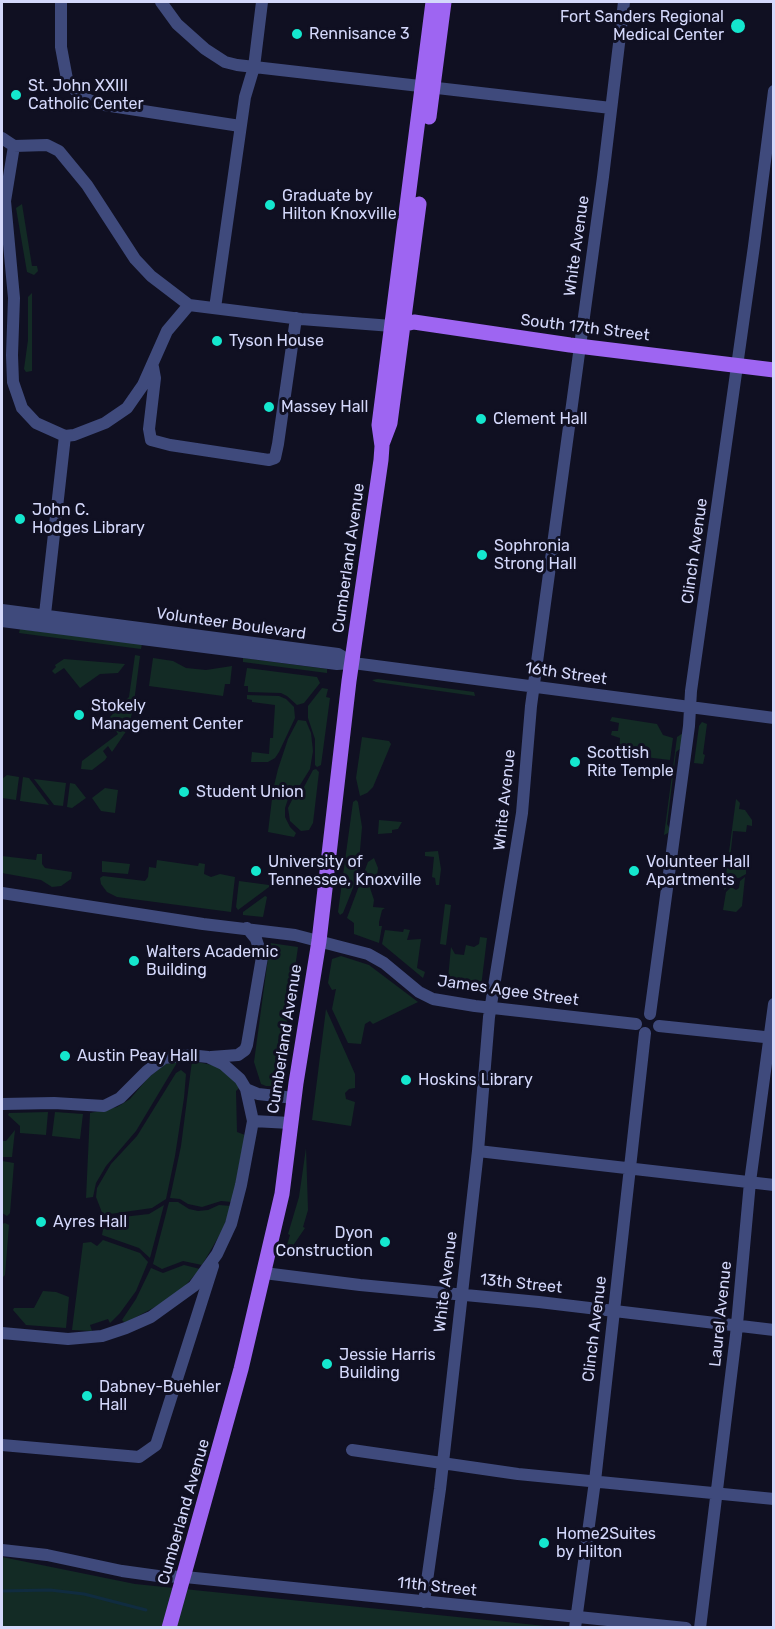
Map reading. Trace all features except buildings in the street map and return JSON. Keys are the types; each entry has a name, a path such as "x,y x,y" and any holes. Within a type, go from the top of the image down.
{"main road":[{"name":"Cumberland Avenue","path":"428,86 433,2"},
{"name":"Cumberland Avenue","path":"169,1628 227,1422 282,1194 290,1123 319,941 352,663 382,446 390,423 398,326 428,86 444,2"},
{"name":"South 17th Street","path":"398,326 414,322 774,370"}],"street":[{"path":"61,2 61,47 67,79 80,96 98,105 240,126"},
{"path":"161,2 177,24 205,49 225,62 611,108"},
{"path":"215,308 240,126 245,97 254,67 262,2"},
{"name":"White Avenue","path":"424,1602 478,1151 492,1008 522,813 534,687 624,2"},
{"name":"Clinch Avenue","path":"650,1014 688,737 690,706 771,130 774,92"},
{"path":"2,138 14,146 47,145 59,151 87,185 135,259 151,276 189,306 398,326"},
{"path":"14,146 5,201 14,298 13,382 22,408 36,423 65,436 74,435 98,426 127,408 143,385 167,331 189,306"},
{"path":"153,364 155,378 149,429 152,440 170,445 269,460 275,458 278,444 296,318"},
{"path":"44,620 65,436"},
{"name":"Volunteer Boulevard","path":"2,610 44,620 337,664 352,663"},
{"name":"Volunteer Boulevard","path":"2,621 44,620"},
{"name":"16th Street","path":"352,663 774,718"},
{"name":"James Agee Street","path":"2,893 203,924 295,935 368,954 384,963 419,992 433,999 636,1024"},
{"path":"2,1104 54,1103 104,1106 120,1098 147,1071 164,1058 177,1055 208,1057 238,1055 246,1050 262,957 256,939 246,928"},
{"name":"Laurel Avenue","path":"700,1628 737,1326 750,1182 774,1004"},
{"path":"659,1026 771,1038"},
{"name":"Clinch Avenue","path":"575,1622 595,1481 645,1033"},
{"path":"2,1445 139,1457 156,1445 217,1254 237,1205 253,1121 246,1089 232,1071 208,1057"},
{"path":"246,1089 258,1094 294,1098"},
{"path":"253,1121 290,1123"},
{"path":"478,1151 774,1185"},
{"path":"2,1333 77,1339 102,1336 126,1328 161,1311 194,1286 217,1254"},
{"name":"13th Street","path":"264,1273 360,1286 461,1294 774,1330"},
{"path":"352,1450 518,1474 717,1492 774,1500"},
{"name":"11th Street","path":"2,1550 46,1555 158,1576 424,1602 575,1622 686,1628"}],"green space":[{"path":"22,204 32,266 37,266 38,271 34,275 27,272 16,208"},
{"path":"32,293 32,371 26,372 24,369 28,340 28,297"},
{"path":"20,629 142,644 141,649 19,633"},
{"path":"135,655 140,656 133,710 127,730 112,752 108,746 103,751 107,757 105,760 92,770 81,769 82,761 118,734 108,719 129,697"},
{"path":"153,658 173,661 186,668 206,670 232,666 230,684 225,684 223,696 149,686"},
{"path":"243,658 327,669 327,673 243,662"},
{"path":"64,659 125,664 118,673 100,674 80,688 64,668 55,674 52,671 55,665"},
{"path":"247,668 317,677 320,683 304,703 297,705 281,693 248,692 248,686 244,686"},
{"path":"372,680 474,692 475,696"},
{"path":"322,688 328,689 326,697 330,698 321,765 317,767 315,765 315,739 308,718 308,706"},
{"path":"247,695 279,696 294,707 295,718 279,752 268,762 251,762 252,752 269,754 270,738 273,738 275,705 252,702 247,699"},
{"path":"612,717 657,724 663,735 673,738 670,760 619,754 620,738 611,735 612,731 618,731 619,723 610,721"},
{"path":"298,720 306,721 311,733 313,751 310,769 295,793 290,795 277,793 273,790 278,769 288,739"},
{"path":"702,722 707,724 703,764 694,763 699,726"},
{"path":"683,733 681,748 676,752 667,824 670,829 664,835 677,737"},
{"path":"362,737 389,741 391,744 373,787 360,796 356,778"},
{"path":"316,769 319,772 313,823 309,830 301,831 290,821 288,808 293,798 304,787 313,770"},
{"path":"7,775 19,777 16,800 2,798 2,779"},
{"path":"23,777 29,778 49,805 20,801"},
{"path":"34,779 66,783 63,806 54,805"},
{"path":"70,783 75,784 86,798 72,808 67,807"},
{"path":"105,788 118,790 115,813 101,811 92,798"},
{"path":"275,797 288,799 285,817 296,833 294,837 268,832 272,799"},
{"path":"736,799 740,803 739,809 745,810 752,820 752,826 747,825 746,832 733,831 730,859 742,861 741,867 746,868 746,874 739,878 731,877 730,885 724,890"},
{"path":"356,800 362,827 359,862 353,888 343,913 340,915 338,912 353,802"},
{"path":"379,820 402,822 398,829 392,830 392,833 378,834"},
{"path":"438,851 441,869 439,885 436,885 435,878 432,877 434,857 425,856 425,852"},
{"path":"37,854 42,854 42,864 45,868 72,872 71,879 61,886 52,887 41,880 2,873 2,856 36,860"},
{"path":"374,858 378,868 377,876 370,888 374,900 373,907 385,908 382,910 379,922 379,926 382,926 379,943 354,934 354,923 347,918 368,862"},
{"path":"157,860 198,866 199,863 205,864 204,874 211,877 220,874 235,877 231,912 117,897 107,892 101,884 100,878 103,876 145,881 149,867 156,868"},
{"path":"102,861 130,864 128,874 102,872"},
{"path":"745,877 742,906 736,912 723,910 726,892 731,887 736,890 739,888 740,881"},
{"path":"239,881 269,885 269,887 238,910 236,907"},
{"path":"265,896 267,897 263,917 243,915 243,912"},
{"path":"445,904 451,905 446,945 440,944"},
{"path":"404,929 410,930 407,940 421,939 417,968 425,972 423,978 382,944 385,930 403,932"},
{"path":"480,937 487,938 481,987 474,992 447,989 451,947 455,954 464,955 466,945 474,947 479,944"},
{"path":"270,943 298,947 278,1086 261,1084 254,1062"},
{"path":"341,956 369,965 418,1002 373,1024 370,1021 365,1024 361,1044 348,1043 332,1009 336,989 332,990 328,983 332,959"},
{"path":"326,1009 355,1074 355,1088 345,1093 346,1099 355,1102 351,1126 312,1120"},
{"path":"178,1061 136,1131 106,1166 96,1183 93,1197 86,1198 90,1113 117,1107 130,1099 148,1078 165,1064"},
{"path":"192,1061 222,1067 240,1087 236,1091 237,1132 245,1135 232,1202 221,1201 202,1207 170,1198 181,1146"},
{"path":"181,1070 186,1074 184,1098 166,1199 152,1208 103,1215 96,1197 97,1188 111,1164 137,1136 176,1073"},
{"path":"48,1112 46,1135 20,1133 20,1126 8,1115 9,1113"},
{"path":"55,1112 83,1114 80,1139 52,1136"},
{"path":"15,1130 12,1157 2,1157 2,1141 6,1141"},
{"path":"306,1148 308,1210 303,1227 305,1228 288,1253 287,1245 290,1235 288,1234 299,1197"},
{"path":"2,1161 14,1163 10,1213 7,1216 2,1213"},
{"path":"169,1202 178,1202 189,1209 198,1211 219,1205 231,1206 223,1229 202,1265 183,1261 162,1269 153,1264"},
{"path":"164,1205 150,1258 139,1248 102,1235 105,1219 149,1214"},
{"path":"2,1224 9,1225 3,1277"},
{"path":"103,1240 140,1253 148,1262 136,1291 110,1323 108,1319 90,1325 92,1331 72,1330 83,1243 91,1242 97,1246"},
{"path":"184,1265 200,1269 168,1300 125,1323 122,1320 136,1299 151,1268 163,1273"},
{"path":"43,1291 56,1292 69,1297 66,1328 26,1325 13,1310 14,1308 34,1308"},
{"path":"2,1557 135,1584 555,1627 2,1627"}],"waterway":[{"path":"2,1591 50,1590 84,1594 146,1610"}],"place":[{"name":"Fort Sanders Regional Medical Center","path":"738,26"},
{"name":"Rennisance 3","path":"297,34"},
{"name":"St. John XXIII Catholic Center","path":"16,95"},
{"name":"Graduate by Hilton Knoxville","path":"270,205"},
{"name":"Tyson House","path":"217,341"},
{"name":"Massey Hall","path":"269,407"},
{"name":"Clement Hall","path":"481,419"},
{"name":"John C. Hodges Library","path":"20,519"},
{"name":"Sophronia Strong Hall","path":"482,555"},
{"name":"Stokely Management Center","path":"79,715"},
{"name":"Scottish Rite Temple","path":"575,762"},
{"name":"Student Union","path":"184,792"},
{"name":"University of Tennessee, Knoxville","path":"256,871"},
{"name":"Volunteer Hall Apartments","path":"634,871"},
{"name":"Walters Academic Building","path":"134,961"},
{"name":"Austin Peay Hall","path":"65,1056"},
{"name":"Hoskins Library","path":"406,1080"},
{"name":"Ayres Hall","path":"41,1222"},
{"name":"Dyon Construction","path":"385,1242"},
{"name":"Jessie Harris Building","path":"327,1364"},
{"name":"Dabney-Buehler Hall","path":"87,1396"},
{"name":"Home2Suites by Hilton","path":"544,1543"}]}
